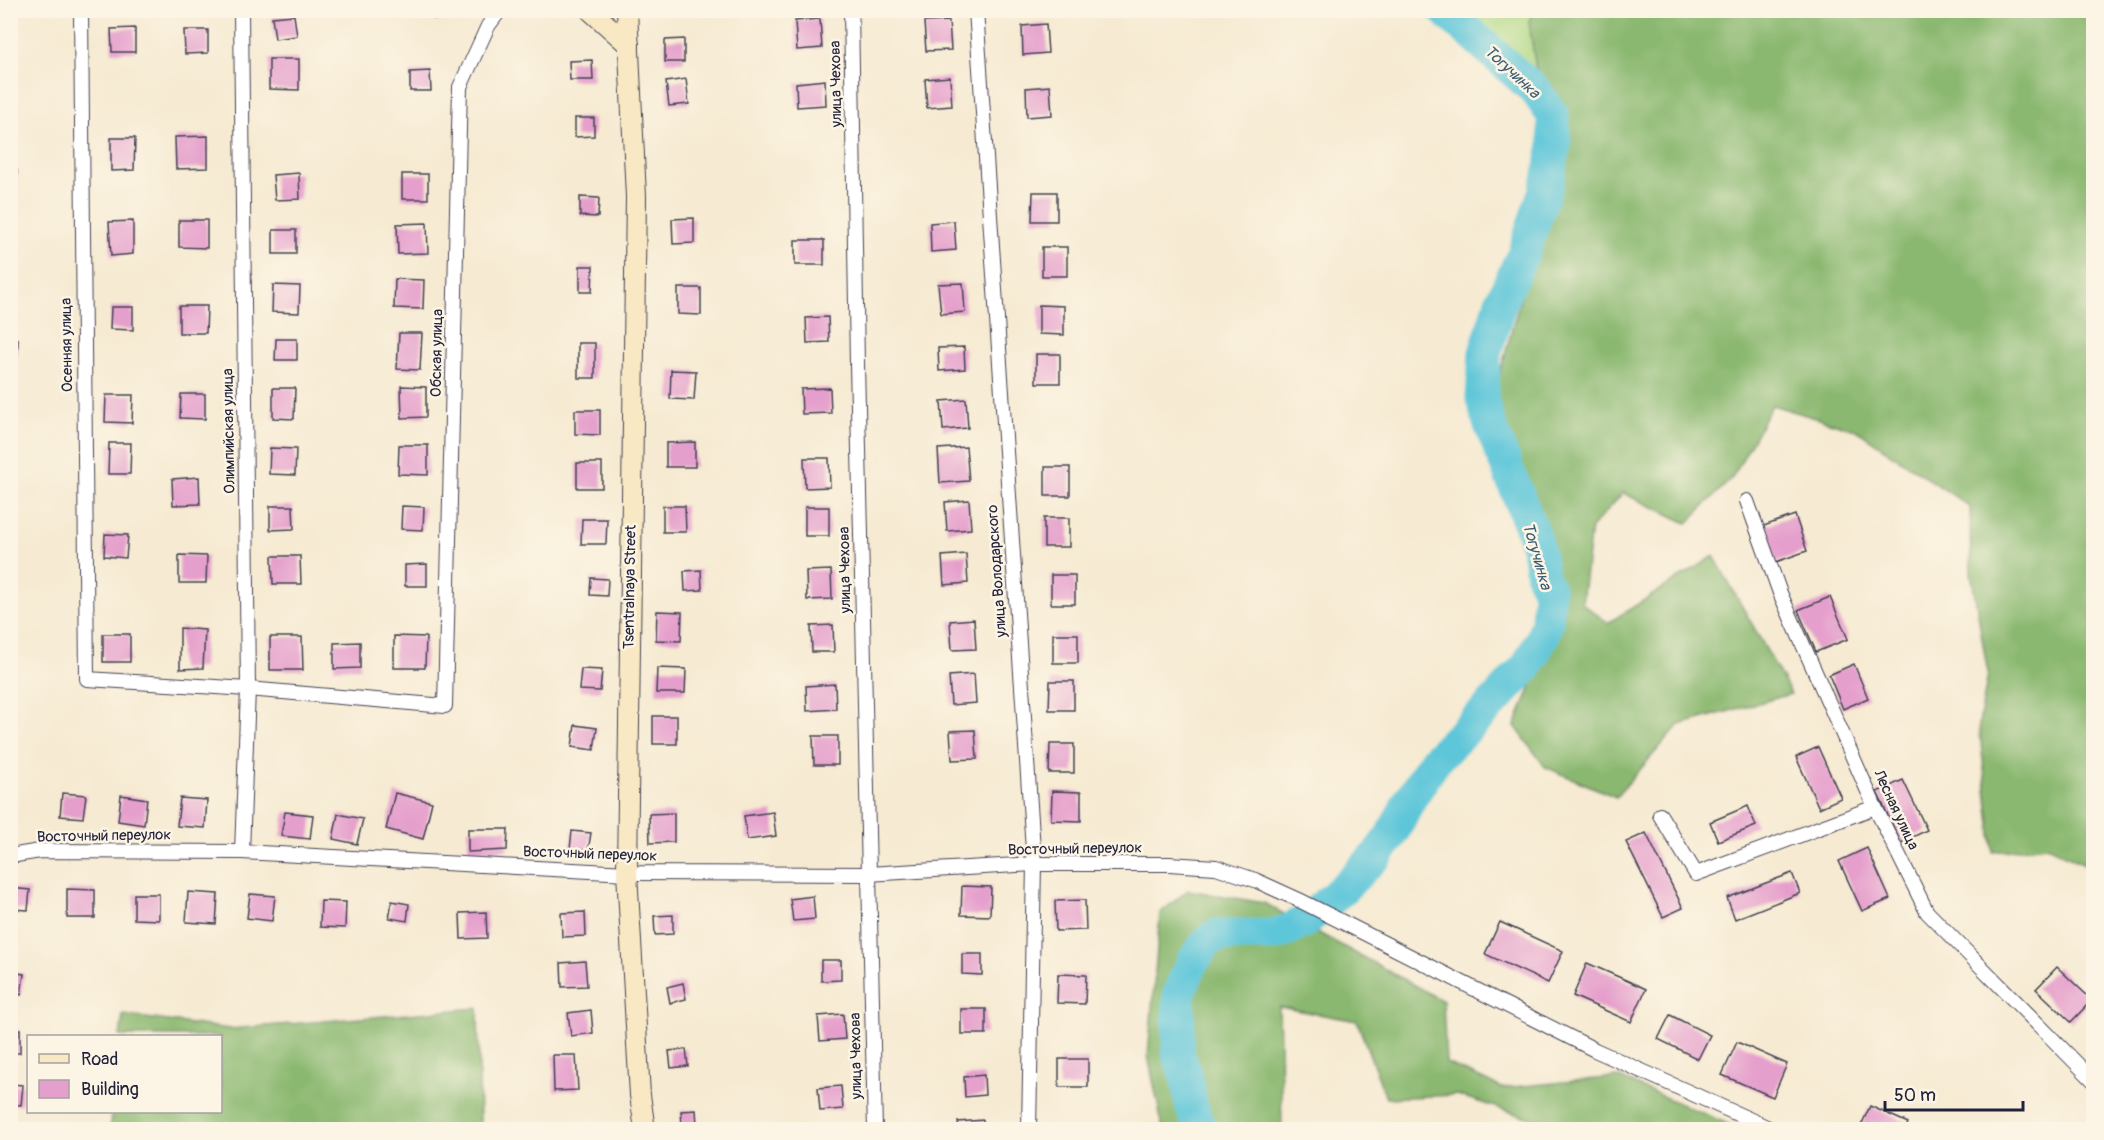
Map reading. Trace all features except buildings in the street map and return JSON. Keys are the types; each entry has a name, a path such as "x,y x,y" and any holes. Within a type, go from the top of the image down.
{"main road":[{"path":"590,10 629,45"},
{"name":"Tsentralnaya Street","path":"627,10 636,197 627,873 640,1095 645,1130"}],"street":[{"name":"Осенняя улица","path":"81,10 87,679 248,689"},
{"name":"Олимпийская улица","path":"241,10 248,689 242,852"},
{"name":"Обская улица","path":"248,689 445,706 460,87 488,26 500,10"},
{"name":"улица Чехова","path":"851,10 874,1130"},
{"name":"улица Володарского","path":"976,10 1034,864 1029,1130"},
{"name":"Лесная улица","path":"1747,501 1780,593 1875,807 1927,912 2094,1081"},
{"path":"1660,815 1696,874 1875,807"},
{"name":"Восточный переулок","path":"10,856 40,851 242,852 627,873 868,874 1034,864 1169,864 1216,867 1255,880 1299,900 1595,1050 1773,1130"}],"green space":[{"path":"1444,11 1534,11 1529,21 1536,69 1569,121 1553,116 1536,91"},
{"path":"1534,11 2093,11 2093,868 2047,846 1993,852 1979,724 1988,674 1971,573 1970,507 1856,430 1772,405 1732,478 1687,523 1623,493 1591,528 1582,603 1608,623 1714,556 1791,694 1679,725 1616,797 1545,767 1515,726 1560,615 1523,477 1495,391 1569,121 1536,69 1529,21"},
{"path":"1188,890 1264,903 1443,1001 1446,1063 1502,1088 1617,1077 1740,1129 1561,1129 1457,1095 1386,1098 1357,1021 1279,1007 1282,1129 1163,1129 1148,1056 1160,913"},
{"path":"478,1008 480,1129 110,1129 112,1113 222,1113 222,1035 120,1035 123,1015 230,1029"}],"waterway":[{"name":"Тогучинка","path":"1201,1130 1192,1108 1186,1075 1178,1054 1179,992 1193,961 1207,942 1216,935 1273,935 1289,930 1305,921 1333,898 1376,856 1391,836 1410,799 1436,759 1527,666 1542,638 1547,622 1549,591 1542,577 1539,554 1482,399 1485,353 1501,301 1524,252 1548,181 1555,145 1553,116 1536,91 1444,10"}]}
